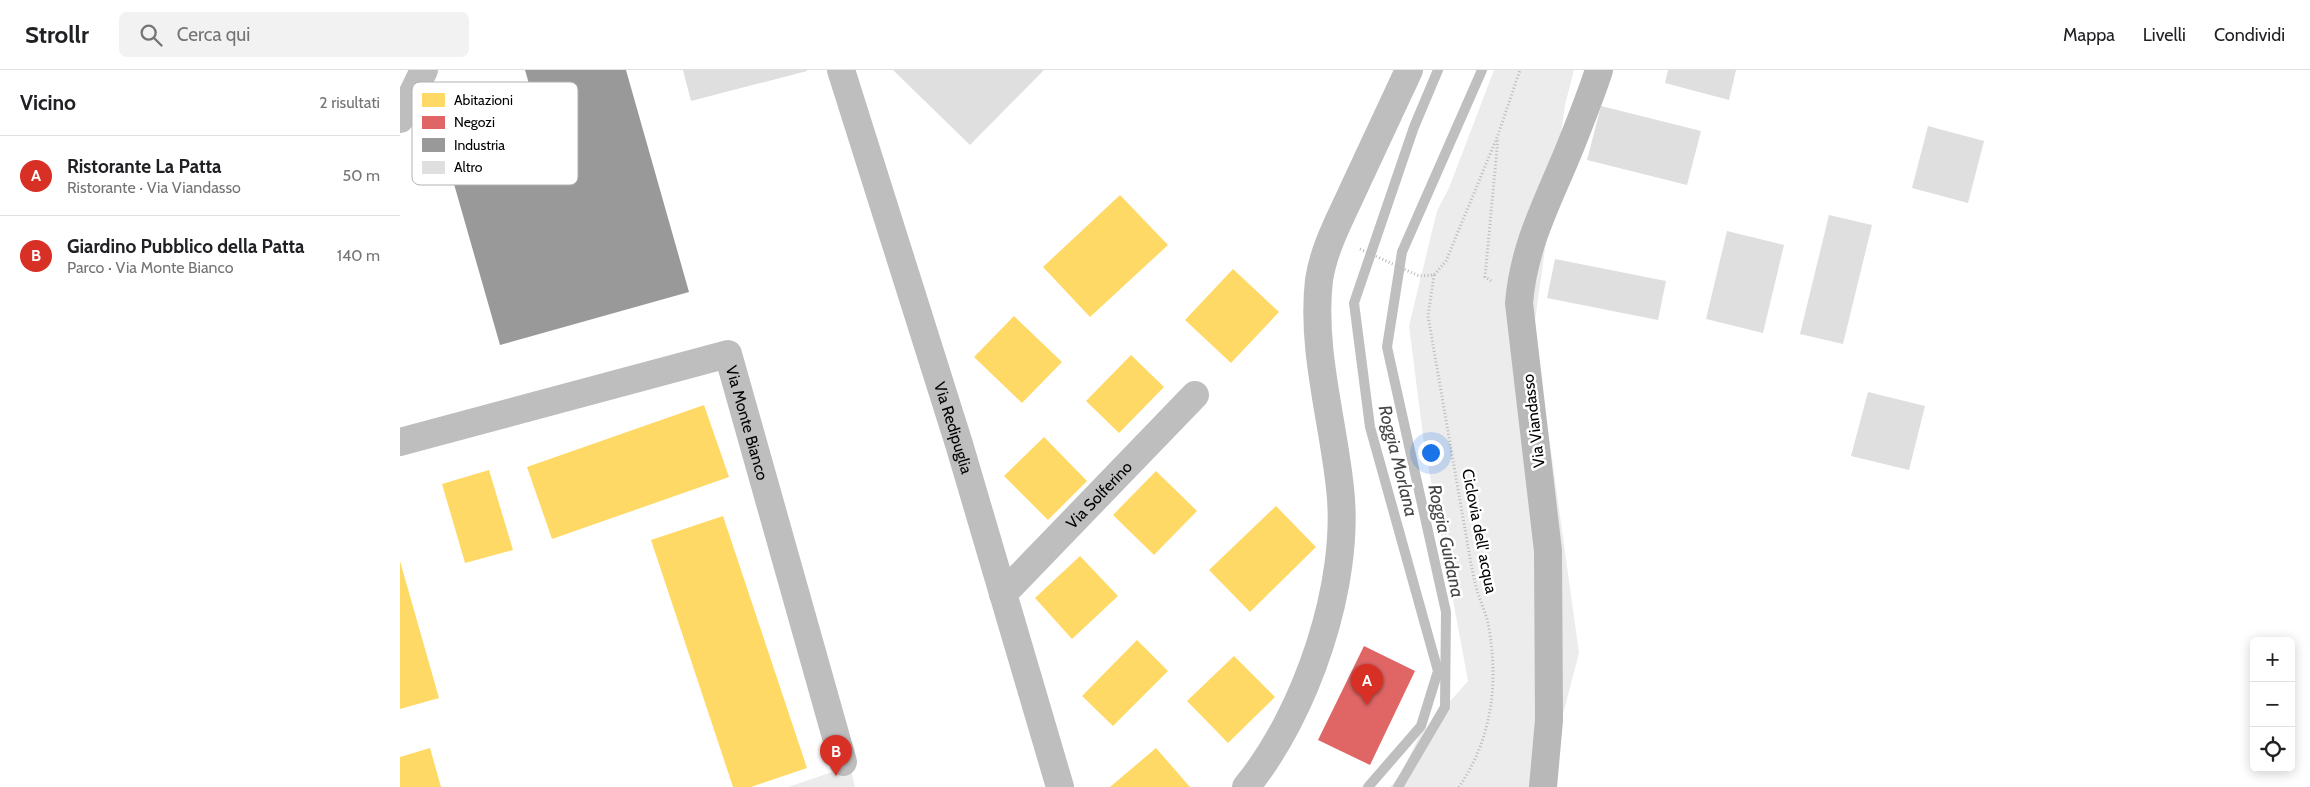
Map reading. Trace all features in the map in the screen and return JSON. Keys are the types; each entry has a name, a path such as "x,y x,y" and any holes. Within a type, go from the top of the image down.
{"street":[{"path":"418,82 424,70"},
{"name":"Via Redipuglia","path":"841,70 960,444 1060,787"},
{"path":"1246,787 1279,738 1311,671 1329,617 1337,574 1342,509 1317,326 1320,278 1332,236 1409,70"},
{"name":"Via Viandasso","path":"1543,787 1549,720 1548,551 1519,303 1521,276 1533,231 1571,145 1599,70"},
{"path":"400,119 412,94"},
{"name":"Via Monte Bianco","path":"400,442 728,354 843,762"},
{"name":"Via Solferino","path":"1003,594 1194,396"}],"path":[{"name":"Ciclovia dell' acqua","path":"1459,787 1483,744 1488,723 1493,670 1487,621 1471,564 1428,316 1434,275 1446,261 1498,135 1520,70"},
{"path":"1498,135 1486,277 1519,303"},
{"path":"1332,236 1419,276 1434,275"}],"shaded area":[{"path":"1494,70 1574,70 1565,105 1534,328 1579,653 1544,787 1390,787 1399,777 1420,735 1468,681 1424,443 1409,326 1437,211 1449,188"},
{"path":"850,766 855,787 788,787"}],"building: Abitazioni":[{"path":"1120,195 1168,245 1090,317 1043,267"},
{"path":"1233,269 1279,312 1231,363 1185,320"},
{"path":"1014,316 1062,362 1022,403 974,357"},
{"path":"1131,355 1164,387 1119,433 1086,401"},
{"path":"704,405 729,477 552,539 527,467"},
{"path":"1044,437 1087,481 1048,520 1004,476"},
{"path":"489,470 513,550 465,563 442,484"},
{"path":"1156,471 1197,511 1154,555 1113,515"},
{"path":"1276,506 1316,547 1250,612 1209,570"},
{"path":"723,516 807,768 751,787 733,787 651,540"},
{"path":"1080,556 1118,596 1072,639 1035,598"},
{"path":"400,561 439,698 400,709"},
{"path":"1137,640 1168,671 1113,726 1082,696"},
{"path":"1234,656 1275,697 1228,743 1187,701"},
{"path":"430,748 441,787 400,787 400,757"},
{"path":"1156,748 1190,787 1110,787"}],"building: Negozi":[{"path":"1364,646 1415,671 1370,765 1318,740"}],"building: Industria":[{"path":"525,70 626,70 689,292 500,345 454,185 578,185 578,82 528,82"}],"building: Altro":[{"path":"683,70 807,70 807,71 691,101"},
{"path":"893,70 1044,70 970,145"},
{"path":"1668,70 1736,70 1729,100 1665,83"},
{"path":"1601,106 1701,131 1687,185 1587,160"},
{"path":"1928,126 1984,141 1968,203 1912,188"},
{"path":"1829,215 1872,225 1843,344 1800,334"},
{"path":"1727,231 1784,245 1763,333 1706,319"},
{"path":"1555,259 1666,281 1658,320 1547,298"},
{"path":"1868,392 1925,406 1909,470 1851,456"}],"waterway":[{"name":"Roggia Morlana","path":"1368,787 1421,726 1438,671 1370,427 1354,303 1414,127 1438,70"},
{"name":"Roggia Guidana","path":"1398,787 1445,707 1446,612 1387,347 1402,252 1482,70"}],"place":[{"name":"Ristorante La Patta","path":"1367,705"},
{"name":"Giardino Pubblico della Patta","path":"836,776"}]}
